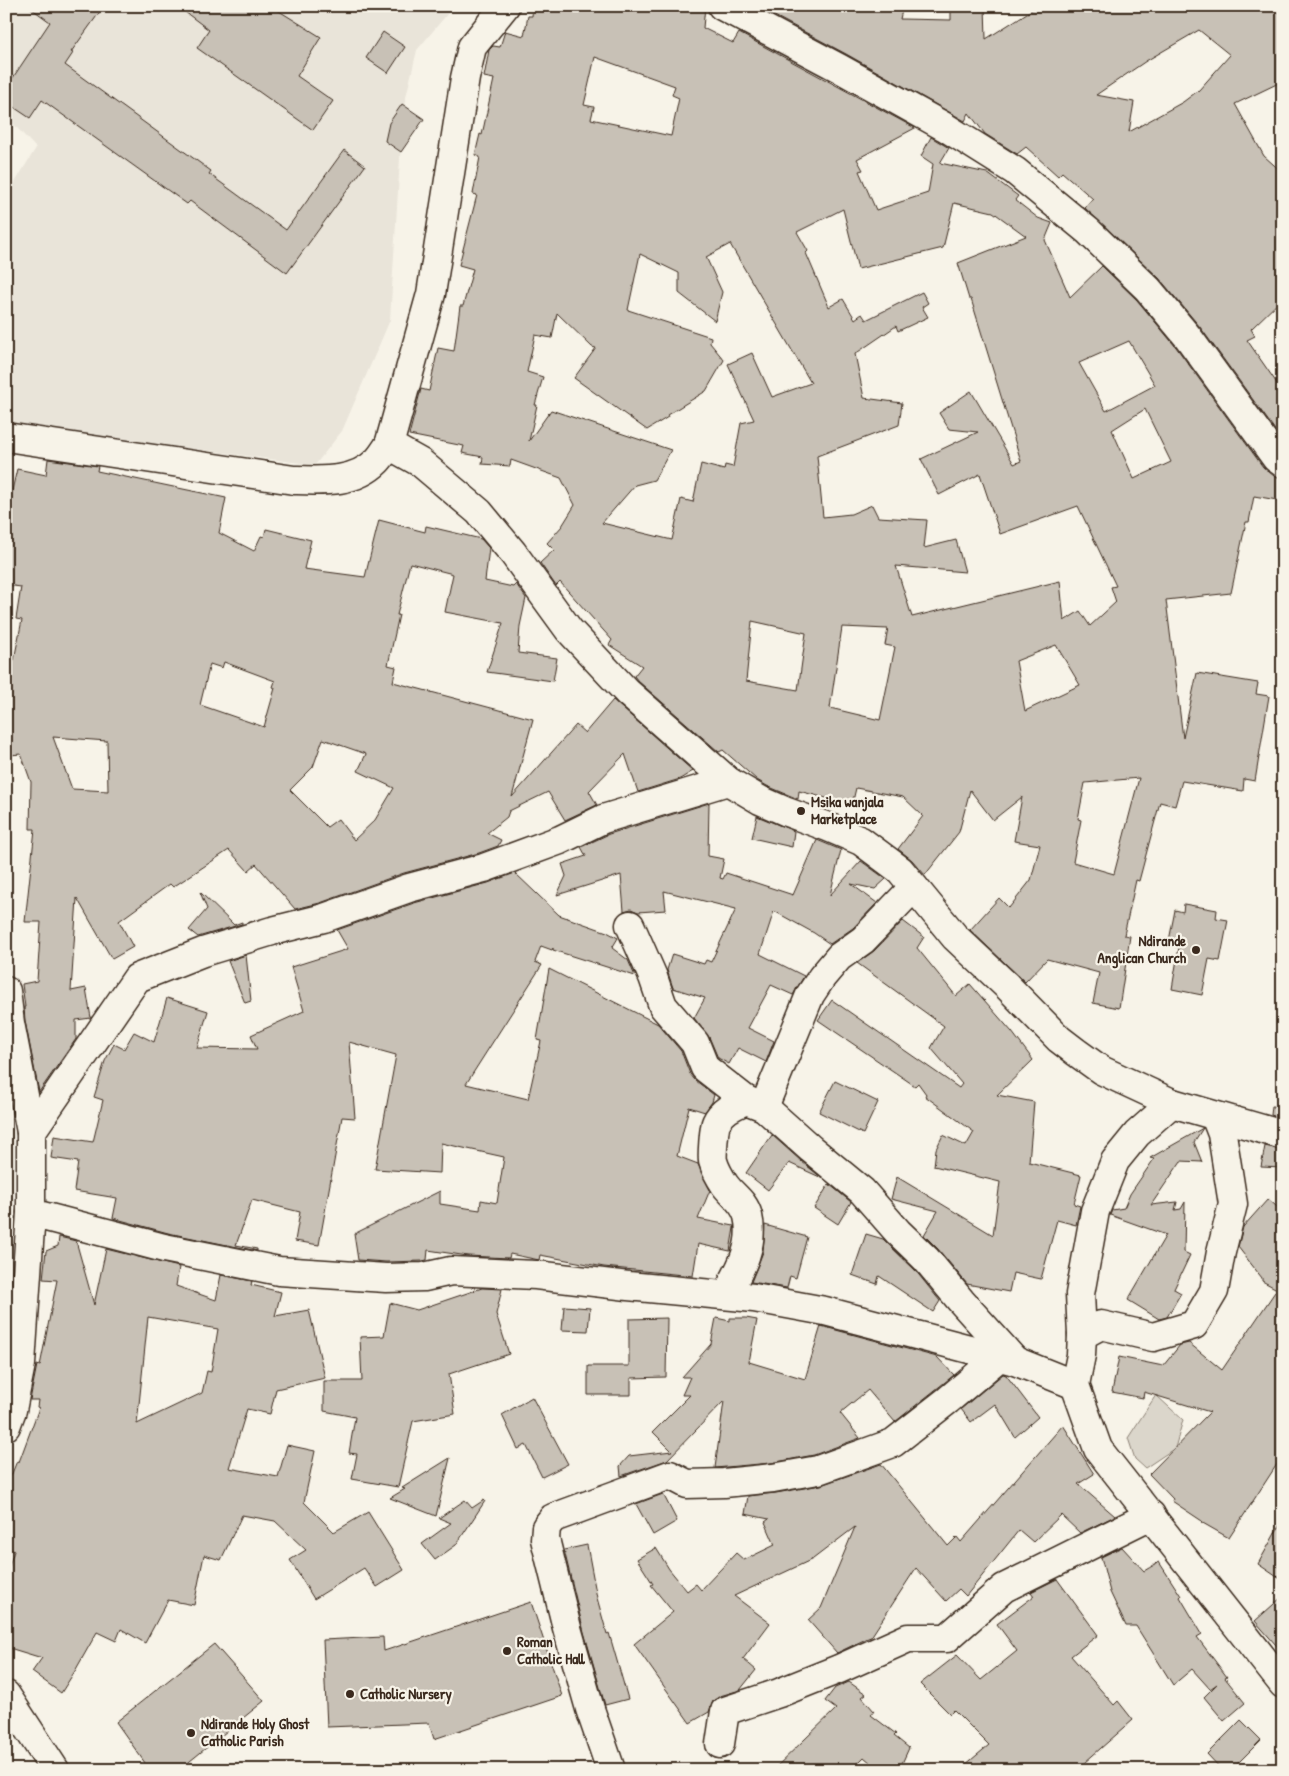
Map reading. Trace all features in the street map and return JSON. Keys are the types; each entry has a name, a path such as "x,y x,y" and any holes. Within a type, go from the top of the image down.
{"street":[{"path":"6,437 294,480 330,481 359,474 377,461 389,445 431,294 463,88 472,47 505,6"},
{"path":"722,6 936,122 1022,177 1088,231 1148,289 1188,337 1271,452 1283,463"},
{"path":"389,445 422,464 479,512 513,553 569,630 627,692 728,781 760,800 861,841 900,870 956,937 1059,1039 1101,1070 1172,1103 1283,1135"},
{"path":"31,1132 138,978 203,952 272,931 324,918 409,888 484,868 560,840 603,820 728,781"},
{"path":"755,1103 810,995 822,977 839,957 863,940 914,887"},
{"path":"630,925 653,977 663,1006 695,1043 705,1068 755,1103 862,1190 898,1232 926,1259 1007,1359"},
{"path":"6,991 31,1132 31,1213 21,1364 12,1410 6,1426"},
{"path":"726,1295 743,1266 750,1242 750,1229 748,1214 741,1201 725,1185 712,1160 716,1123 729,1108 755,1103"},
{"path":"1172,1103 1137,1134 1115,1162 1095,1211 1080,1294 1081,1355 1075,1385 1098,1449 1283,1684"},
{"path":"1082,1335 1101,1324 1153,1337 1194,1325 1214,1291 1220,1252 1233,1204 1222,1134 1215,1116"},
{"path":"31,1213 164,1248 279,1271 386,1278 424,1277 451,1271 489,1272 536,1275 754,1298 825,1311 1007,1359 1075,1385"},
{"path":"611,1770 590,1709 567,1628 545,1539 546,1527 553,1518 670,1475 687,1484 724,1483 773,1478 818,1470 893,1443 948,1400 1007,1359"},
{"path":"720,1744 725,1711 779,1693 908,1638 948,1638 1004,1588 1150,1515"},
{"path":"6,1695 54,1770"}],"shaded area":[{"path":"6,6 454,6 417,50 403,110 390,320 342,431 315,465 8,425 6,197 36,148 6,116"},
{"path":"1156,1395 1183,1420 1175,1448 1145,1468 1135,1459 1128,1438"}],"building":[{"path":"28,6 104,6 71,52 73,53 65,65 211,171 209,174 286,230 344,150 365,166 287,273 190,201 187,204 42,100 30,118 6,102 6,88 50,22"},
{"path":"177,6 271,6 321,37 297,76 333,101 313,130 197,48 209,30"},
{"path":"533,6 705,6 703,28 733,43 739,33 915,128 857,159 863,170 859,171 876,210 928,193 933,164 921,156 931,137 949,148 940,163 987,173 1018,196 1015,200 1038,218 1052,223 1045,240 1070,297 1102,266 1137,300 1176,347 1263,467 1274,476 1283,478 1283,501 1254,496 1249,522 1246,522 1231,593 1166,600 1183,738 1197,673 1258,683 1256,694 1269,696 1255,781 1244,779 1243,791 1182,781 1175,806 1160,802 1139,881 1136,880 1124,935 1130,936 1119,1008 1093,1003 1099,973 1047,959 1025,982 970,930 999,898 1009,908 1031,880 1040,845 1014,841 1022,797 993,820 970,790 959,832 925,875 912,860 898,849 923,816 903,797 856,788 852,805 799,791 798,799 767,786 757,780 723,750 719,752 638,681 634,676 642,666 609,645 612,640 560,582 556,586 540,563 554,550 547,543 562,526 575,505 561,478 511,460 510,466 482,464 483,457 462,453 464,446 409,435 421,389 429,391 438,348 454,351 460,306 463,306 473,269 459,265 477,195 473,194 480,157 475,155 480,134 482,135 494,79 484,77 489,50 493,46 500,47 505,31 524,36 528,16 532,16","holes":["595,57 675,86 672,95 679,98 671,136 591,119 594,107 584,105","954,203 993,212 1026,236 958,263 1021,461 1014,464 971,391 939,413 949,429 978,432 921,459 939,495 980,474 1000,534 1078,506 1116,586 1111,587 1116,602 1090,626 1080,611 1064,621 1060,581 912,617 896,566 965,572 956,540 924,548 927,520 878,517 872,505 851,514 823,517 817,456 899,425 902,403 864,398 855,354 896,326 898,331 928,317 922,307 928,303 922,292 866,320 862,314 855,319 843,299 829,307 806,253 808,251 797,232 843,209 858,269 943,248","730,244 811,383 772,397 752,353 728,364 754,420 741,423 733,467 725,465 724,470 701,464 693,502 681,499 672,540 602,523 635,485 654,480 671,450 551,410 529,441 537,405 535,405 543,377 527,372 535,335 552,338 557,313 592,347 596,348 574,378 647,430 706,391 724,360 710,343 711,337 628,310 640,254 679,273 679,293 715,321 722,292 706,257","1129,341 1155,385 1106,411 1079,363","1145,409 1171,462 1134,479 1112,430","752,621 806,633 798,690 746,681","842,627 888,629 885,645 895,647 880,720 830,708","1056,645 1080,685 1025,711 1016,661","1139,778 1114,874 1073,862 1081,820 1078,819 1085,783"]},
{"path":"756,6 903,6 900,19 951,20 951,6 985,6 986,39 1038,6 1283,6 1283,81 1235,104 1264,156 1283,173 1283,298 1251,329 1255,336 1247,340 1283,392 1283,441 1200,327 1159,278 1085,208 1093,199 1062,172 1058,176 1026,147 1017,154 985,134 969,113 965,121","holes":["1199,30 1230,55 1199,90 1183,102 1129,132 1134,102 1096,95 1146,61"]},
{"path":"383,32 405,47 388,73 366,58"},
{"path":"402,104 424,119 401,152 385,141 389,123"},
{"path":"48,459 98,466 97,471 226,498 219,533 254,551 261,536 264,537 266,529 311,540 304,569 365,577 379,520 425,532 426,526 481,539 489,548 485,581 513,587 516,584 526,598 520,626 518,653 557,658 553,681 487,672 503,623 445,612 453,574 410,563 397,615 399,615 388,665 396,667 393,682 533,719 512,797 576,725 585,733 613,700 693,771 680,779 638,792 625,754 589,791 597,805 565,820 548,792 509,811 507,817 487,833 501,840 498,846 404,873 320,903 295,909 256,864 248,871 229,850 173,887 170,884 119,921 133,947 112,959 77,898 71,991 86,988 91,1018 76,1020 76,1039 39,1092 25,1021 22,984 37,981 41,922 25,922 35,829 30,829 31,782 21,754 10,755 6,707 6,661 14,660 22,620 16,619 21,587 6,585 6,516 17,469 46,475","holes":["224,662 275,681 273,687 275,688 264,727 200,705 210,664 222,668","53,737 107,741 108,791 72,789","323,739 366,754 358,771 394,788 375,820 354,840 338,819 327,827 290,790 313,767"]},
{"path":"709,803 708,856 724,859 720,878 723,879 726,873 793,895 817,840 841,850 830,895 861,861 886,879 875,889 851,884 877,903 853,928 830,944 774,911 760,954 804,976 793,995 771,985 748,1028 774,1041 766,1062 738,1048 729,1064 718,1058 709,1037 694,1018 705,998 673,988 667,970 672,954 704,964 706,960 711,962 736,909 664,891 666,910 638,912 631,909 624,911 621,875 557,895 566,876 562,864 586,856 581,847 609,834"},
{"path":"757,816 794,831 792,847 752,838"},
{"path":"515,873 559,915 607,932 618,938 612,948 628,960 635,976 553,950 553,948 552,950 541,946 535,962 542,965 466,1084 528,1099 541,1041 537,1040 549,969 658,1024 681,1051 690,1074 714,1095 712,1102 705,1112 689,1107 677,1156 698,1164 710,1190 698,1219 734,1226 730,1251 698,1244 693,1276 604,1267 540,1255 539,1260 510,1254 509,1258 468,1256 428,1250 427,1260 422,1261 386,1262 358,1260 354,1234 440,1191 440,1204 480,1210 481,1200 497,1203 504,1157 441,1143 440,1173 375,1169 396,1055 349,1042 355,1118 342,1117 319,1245 295,1241 300,1212 252,1200 236,1245 257,1249 257,1251 168,1233 113,1218 117,1198 74,1191 78,1162 51,1158 54,1136 93,1142 103,1100 94,1097 105,1061 114,1044 124,1049 134,1032 154,1042 167,998 208,1011 197,1048 257,1049 251,1035 304,1011 291,967 348,949 337,930 414,903 488,883"},
{"path":"200,892 234,925 242,922 242,924 198,937 189,930 207,909"},
{"path":"1184,904 1217,910 1216,918 1228,920 1220,961 1209,959 1202,995 1172,989 1179,947 1168,946 1175,910 1183,912"},
{"path":"903,921 924,937 917,948 956,996 970,984 1012,1032 1033,1060 997,1095 1034,1102 1029,1162 1081,1175 1074,1204 1080,1206 1076,1225 1057,1220 1041,1279 1013,1273 1009,1292 967,1284 924,1235 938,1211 891,1199 897,1177 993,1235 1000,1182 934,1166 936,1149 943,1135 966,1146 974,1132 925,1096 926,1094 918,1083 915,1086 818,1020 832,1000 959,1088 962,1084 931,1048 944,1026 857,963 874,951"},
{"path":"246,955 251,1001 245,1003 228,961"},
{"path":"835,1081 878,1102 863,1134 819,1112"},
{"path":"1272,1106 1283,1107 1283,1119 1271,1115"},
{"path":"1203,1128 1194,1142 1202,1162 1181,1161 1151,1205 1177,1202 1175,1210 1181,1209 1185,1202 1184,1252 1190,1255 1174,1289 1181,1293 1167,1317 1159,1319 1128,1300 1166,1235 1110,1215 1112,1210 1124,1208 1130,1194 1154,1159 1150,1158"},
{"path":"772,1135 822,1178 789,1163 768,1190 746,1173"},
{"path":"1265,1146 1283,1150 1283,1168 1261,1167"},
{"path":"829,1184 851,1202 838,1224 814,1208"},
{"path":"1268,1199 1283,1212 1283,1455 1229,1538 1201,1522 1172,1501 1173,1499 1149,1474 1210,1412 1144,1392 1143,1398 1112,1392 1119,1357 1163,1366 1180,1345 1189,1343 1222,1370 1277,1289 1262,1281 1262,1278 1238,1247 1243,1227"},
{"path":"765,1225 807,1237 796,1278 790,1276 787,1288 751,1282 763,1252"},
{"path":"866,1234 883,1239 915,1270 940,1301 933,1312 879,1276 877,1284 852,1275"},
{"path":"59,1237 76,1241 94,1305 106,1249 179,1267 176,1286 216,1300 221,1275 252,1281 251,1285 281,1292 275,1316 309,1310 325,1378 276,1389 270,1414 247,1409 229,1468 278,1477 287,1445 315,1451 304,1502 334,1532 368,1512 404,1570 377,1587 364,1568 314,1599 290,1560 306,1550 275,1521 242,1515 221,1560 204,1555 194,1605 168,1600 145,1643 121,1629 116,1641 97,1632 61,1693 32,1672 42,1658 6,1647 6,1575 14,1551 6,1546 6,1488 17,1461 19,1462 39,1408 37,1407 38,1400 30,1400 37,1365 40,1366 57,1280 43,1279 46,1251 58,1246","holes":["148,1317 218,1329 211,1372 207,1371 202,1393 137,1424"]},
{"path":"482,1288 502,1289 496,1314 509,1354 449,1374 455,1414 413,1421 398,1487 352,1479 357,1454 349,1453 355,1417 324,1411 324,1381 362,1381 360,1337 384,1336 390,1303 417,1310"},
{"path":"564,1306 590,1308 588,1331 562,1330"},
{"path":"667,1318 666,1377 631,1378 631,1395 588,1395 588,1366 629,1366 629,1319"},
{"path":"716,1318 730,1321 730,1318 757,1320 749,1362 805,1379 821,1326 937,1357 954,1375 895,1422 868,1390 840,1413 860,1438 814,1455 771,1463 715,1468 724,1401 667,1460 621,1476 620,1466 629,1456 672,1451 653,1432 690,1395 682,1395 690,1377 682,1377 711,1344"},
{"path":"1003,1374 1006,1375 1038,1417 1015,1437 995,1404 971,1422 961,1409"},
{"path":"532,1397 568,1464 542,1477 526,1445 518,1449 502,1415"},
{"path":"1063,1425 1094,1474 1078,1484 1115,1516 1080,1533 1061,1515 1033,1542 1019,1530 966,1596 959,1589 946,1601 916,1568 871,1637 837,1653 808,1620 821,1608 855,1527 813,1559 734,1596 770,1623 743,1659 756,1670 740,1690 720,1696 713,1701 709,1712 690,1723 634,1644 673,1612 651,1585 653,1584 637,1559 656,1548 669,1569 687,1591 696,1584 701,1590 736,1553 744,1560 775,1545 765,1522 769,1519 745,1514 748,1496 821,1485 881,1464 948,1546 957,1537 961,1542"},
{"path":"450,1458 436,1516 390,1498 405,1489 402,1488"},
{"path":"663,1494 677,1521 653,1535 636,1504"},
{"path":"465,1500 472,1508 485,1501 456,1545 435,1560 422,1544 451,1523 439,1518"},
{"path":"1283,1519 1283,1581 1258,1564"},
{"path":"587,1545 597,1598 628,1699 605,1705 584,1632 564,1550"},
{"path":"1122,1547 1144,1571 1159,1562 1202,1634 1197,1637 1245,1703 1224,1721 1204,1697 1217,1684 1210,1689 1192,1669 1173,1685 1136,1626 1126,1626 1110,1592 1101,1557"},
{"path":"1057,1579 1098,1635 1071,1656 1114,1705 1118,1701 1133,1720 1076,1770 959,1770 989,1745 954,1710 950,1714 920,1684 957,1655 981,1680 1017,1651 997,1624 1034,1596 1031,1592"},
{"path":"1283,1596 1283,1653 1255,1621"},
{"path":"531,1602 562,1696 434,1739 429,1723 327,1727 323,1640 383,1637 384,1651"},
{"path":"214,1644 264,1701 179,1770 150,1770 116,1722"},
{"path":"849,1682 866,1694 862,1697 874,1711 871,1715 896,1734 894,1736 909,1748 899,1770 879,1770 864,1757 851,1770 773,1770 836,1709 825,1701 835,1688"},
{"path":"1241,1720 1261,1740 1231,1770 1222,1770 1207,1754"}],"place":[{"name":"Msika wanjala Marketplace","path":"801,811"},
{"name":"Ndirande Anglican Church","path":"1196,950"},
{"name":"Roman Catholic Hall","path":"507,1651"},
{"name":"Catholic Nursery","path":"350,1694"},
{"name":"Ndirande Holy Ghost Catholic Parish","path":"191,1733"}]}
